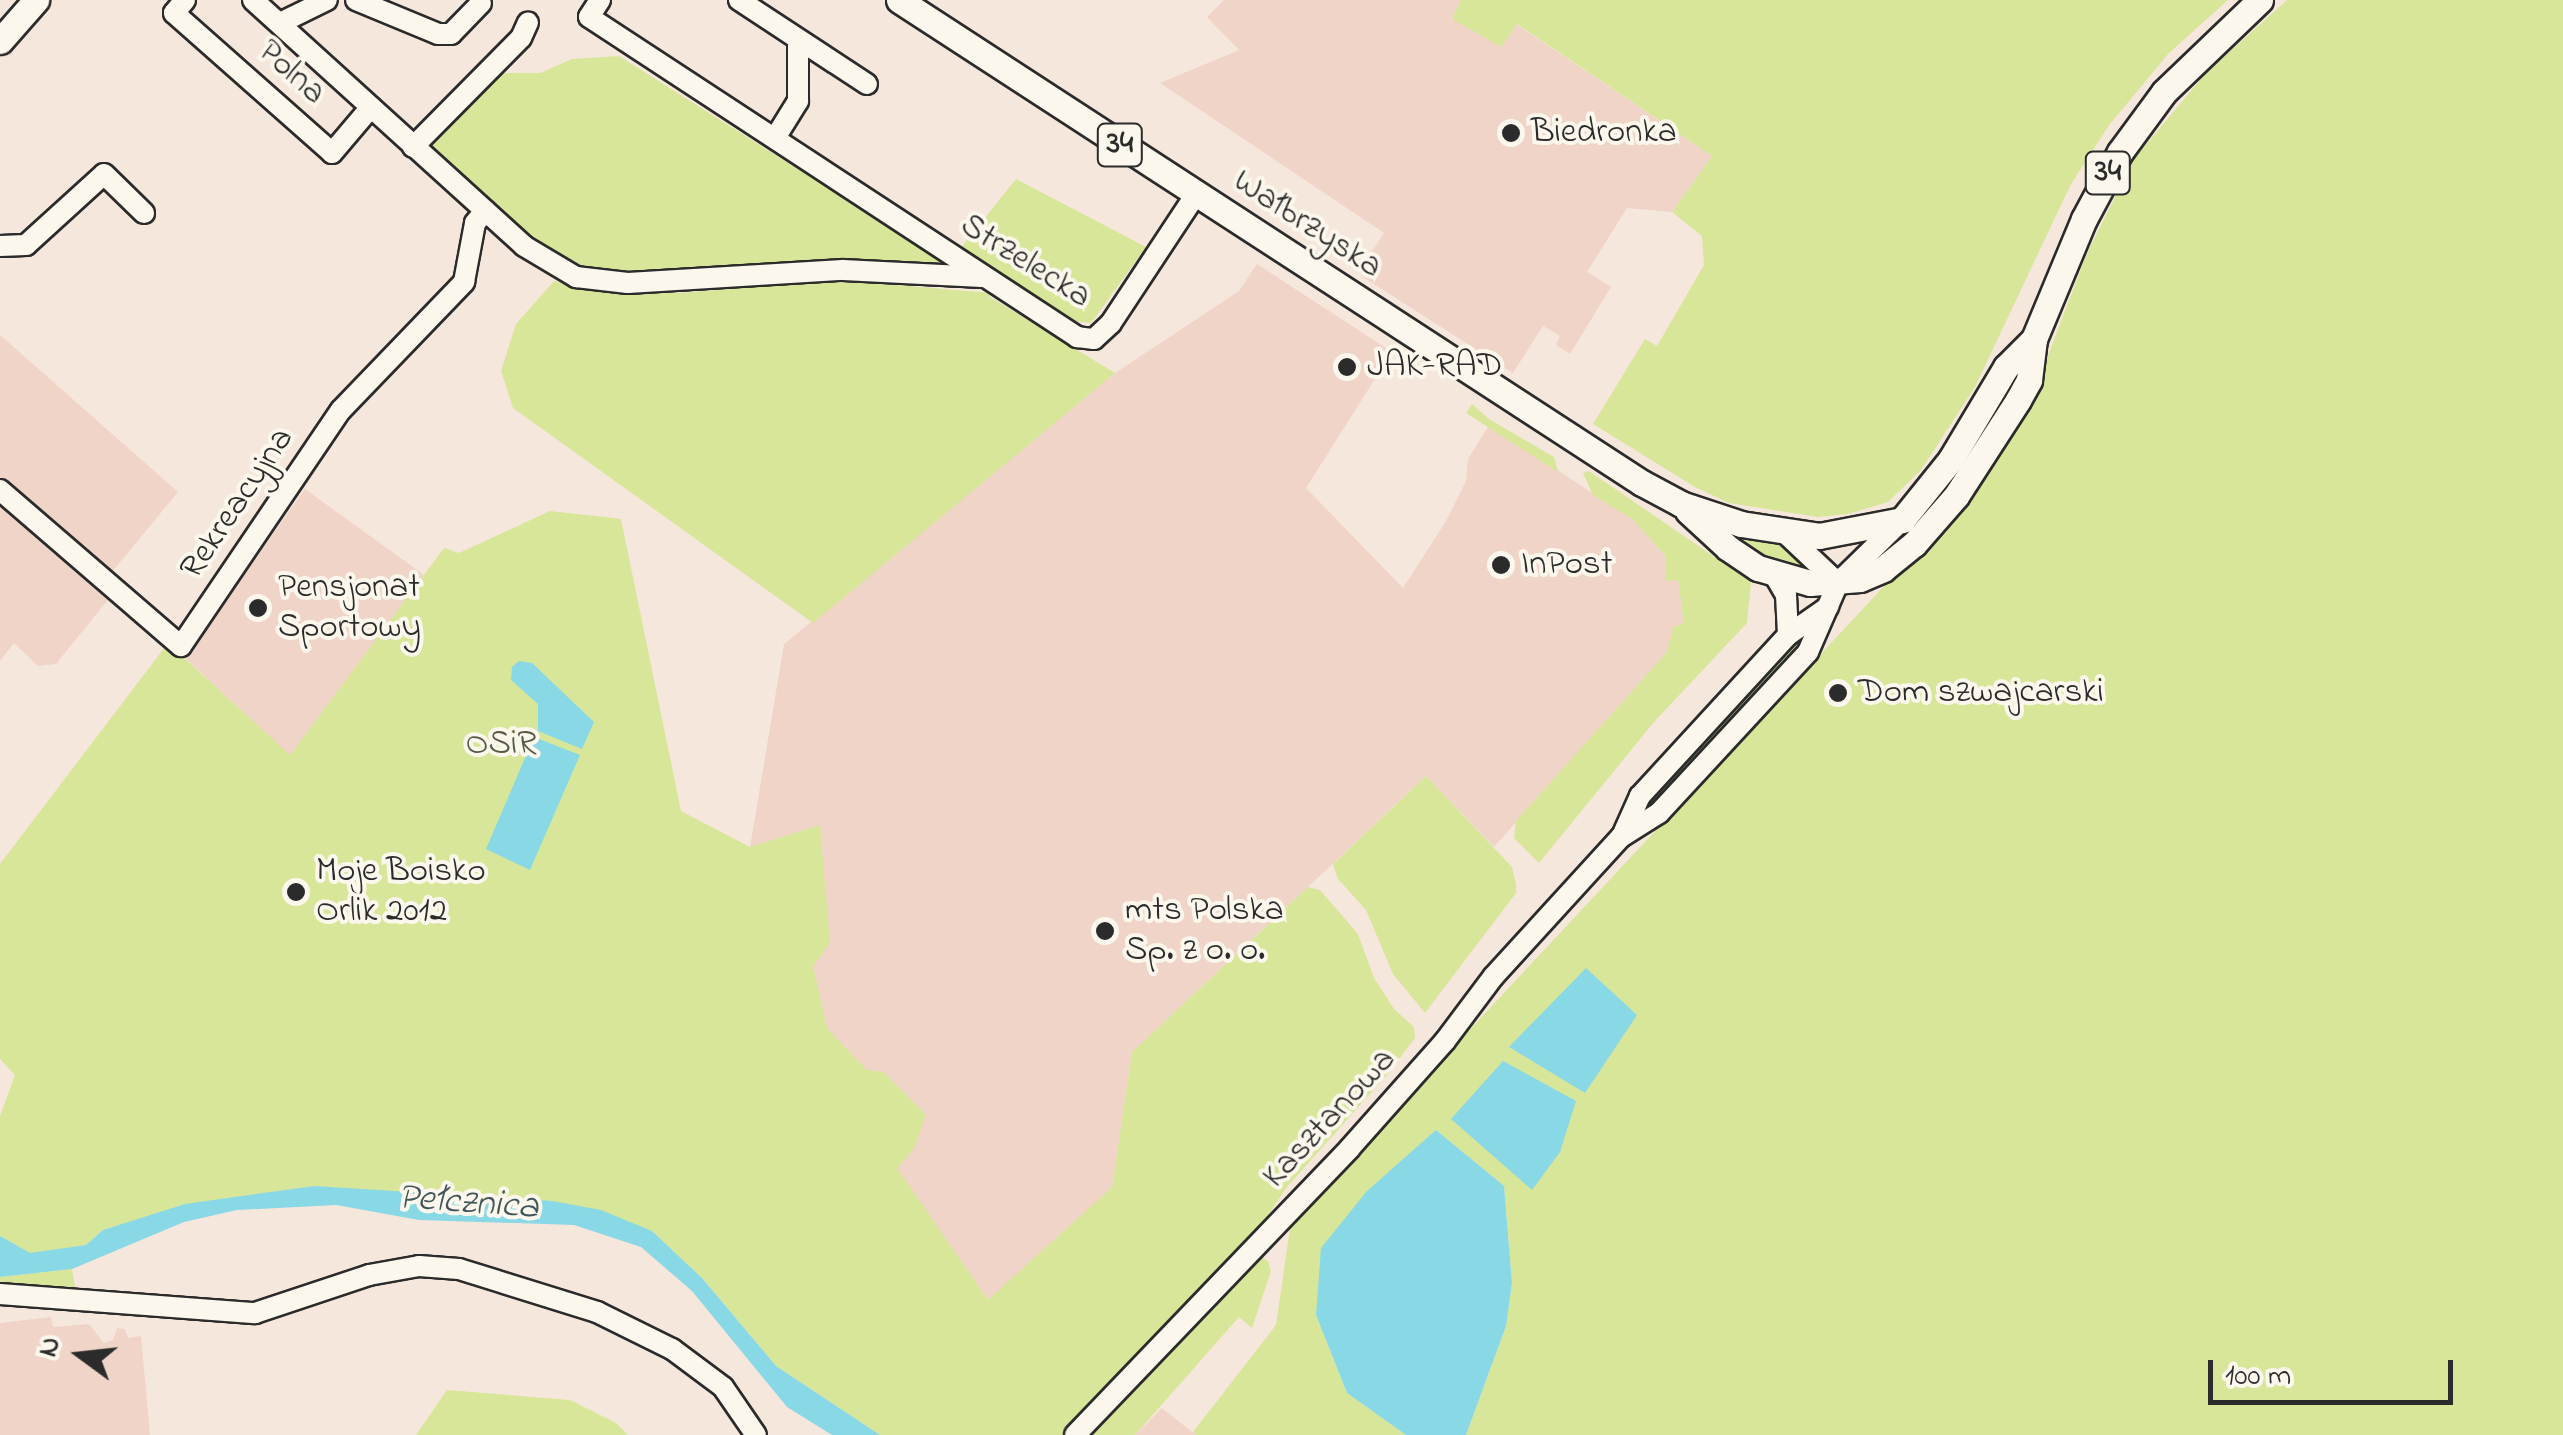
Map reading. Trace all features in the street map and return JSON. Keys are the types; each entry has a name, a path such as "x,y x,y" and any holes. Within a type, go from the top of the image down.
{"main road":[{"path":"0,42 36,0"},
{"name":"Wałbrzyska","path":"904,1 1196,194 1681,504 1728,548 1776,576 1810,583 1834,595 1883,569 1914,544 1956,496 2029,380 2034,339 2084,219 2120,152 2164,92 2260,0"},
{"name":"Wałbrzyska","path":"1681,504 1786,534 1845,535 1902,520 1968,434 2006,368 2034,339"}],"street":[{"name":"Polna","path":"185,0 174,13 332,154 371,108"},
{"name":"Polna","path":"254,0 544,262 586,280 710,280 842,270 982,277"},
{"path":"280,23 327,0"},
{"path":"356,0 438,34 451,34 481,2"},
{"name":"Strzelecka","path":"600,0 588,17 1077,336 1094,340 1110,322 1196,194"},
{"path":"740,0 867,84"},
{"path":"414,146 521,38 528,22"},
{"path":"775,138 798,101 798,40"},
{"path":"0,246 26,245 104,174 144,213"},
{"name":"Rekreacyjna","path":"0,490 182,646 341,410 464,282 474,223 485,212"},
{"name":"Kasztanowa","path":"1621,837 1640,796 1788,635 1834,595 1902,520"},
{"path":"1786,534 1834,595"},
{"path":"1776,576 1786,594 1788,635"},
{"name":"Kasztanowa","path":"1075,1435 1350,1148 1446,1041 1493,977 1621,837 1660,813 1808,652 1834,595"},
{"path":"0,1294 255,1313 370,1275 419,1266 460,1268 598,1312 672,1349 723,1386 756,1435"}],"shaded area":[{"path":"1224,0 1461,0 1452,18 1516,24 1712,156 1672,212 1627,208 1587,272 1611,287 1570,354 1556,345 1560,336 1543,326 1513,373 1363,277 1359,271 1384,233 1160,83 1239,50 1207,17"},
{"path":"1257,264 1392,352 1306,488 1403,588 1446,521 1466,481 1468,459 1489,425 1632,519 1666,556 1678,579 1684,623 1667,652 1494,847 1426,776 1132,1052 1112,1187 989,1301 896,1168 914,1149 867,1070 827,1028 812,966 820,825 750,847 784,644 1115,373 1239,291"},
{"path":"0,335 178,492 111,573 0,477"},
{"path":"305,489 424,575 290,756 185,658"},
{"path":"0,505 111,596 56,664 38,666 14,643 0,661"},
{"path":"51,1317 53,1327 89,1324 104,1343 113,1340 117,1328 125,1329 128,1338 141,1336 150,1435 0,1435 0,1323"},
{"path":"1162,1408 1196,1435 1135,1435"}],"green space":[{"path":"1461,0 2228,0 2169,53 2110,124 2071,184 1975,387 1921,470 1888,502 1848,514 1817,517 1729,503 1695,487 1593,424 1645,339 1657,346 1704,265 1702,236 1672,212 1712,156 1517,24 1501,47 1452,19"},
{"path":"2287,0 2563,0 2563,1435 1466,1435 1506,1326 1512,1283 1504,1186 1436,1130 1316,1315 1347,1393 1406,1435 1196,1435 1193,1432 1276,1325 1291,1221 1901,568 2041,374 2087,253 2134,159 2205,74"},
{"path":"619,56 963,275 607,278 552,259 428,155 427,143 501,73 540,73 572,59"},
{"path":"1016,179 1146,247 1091,323 1073,321 960,249"},
{"path":"840,280 990,293 990,297 1115,373 813,623 513,408 501,371 516,324 554,281 596,291 679,293"},
{"path":"1472,404 1489,419 1554,457 1558,472 1466,413"},
{"path":"1589,471 1751,582 1747,623 1654,722 1539,863 1514,838 1516,821 1667,652 1673,627 1684,623 1678,580 1666,581 1666,556 1632,519 1593,495 1583,473"},
{"name":"OSiR","path":"550,511 621,519 681,811 750,847 820,825 830,943 813,966 827,1028 867,1070 883,1072 926,1115 914,1149 897,1168 988,1300 1112,1187 1132,1052 1308,887 1320,890 1358,934 1374,978 1394,1009 1414,1027 1415,1038 1287,1187 1248,1245 1207,1280 1210,1285 1064,1435 880,1435 776,1366 702,1278 652,1231 498,1195 459,1198 314,1186 185,1205 103,1230 86,1245 30,1254 0,1236 0,1116 15,1075 0,1059 0,864 168,643 290,755 444,548 459,553"},
{"path":"1713,520 1788,548 1808,569 1755,555"},
{"path":"1807,629 1808,638 1644,818 1636,814"},
{"path":"1426,776 1512,867 1516,893 1425,1013 1393,974 1366,910 1338,879 1333,864"},
{"path":"1259,1256 1268,1261 1271,1271 1252,1328 1239,1317 1135,1435 1089,1435"},
{"path":"72,1269 75,1287 0,1283 0,1277"},
{"path":"447,1390 570,1400 616,1423 628,1435 416,1435"}],"water":[{"path":"519,661 532,663 594,722 582,749 538,731 538,704 511,680 512,667"},
{"path":"534,737 580,755 530,870 486,849"},
{"path":"1586,968 1637,1015 1585,1093 1509,1047"},
{"path":"1503,1061 1576,1101 1560,1152 1532,1190 1451,1119"},
{"path":"1436,1130 1504,1186 1512,1283 1506,1326 1466,1435 1406,1435 1347,1393 1316,1315 1321,1248 1367,1191"},
{"name":"Pełcznica","path":"314,1186 552,1201 601,1210 652,1231 702,1278 776,1366 880,1435 832,1435 787,1407 692,1291 641,1247 574,1225 419,1220 336,1205 237,1210 184,1222 72,1269 0,1277 0,1236 30,1253 86,1245 103,1230 185,1204"}],"place":[{"name":"Biedronka","path":"1511,133"},
{"name":"JAK-RAD","path":"1347,367"},
{"name":"InPost","path":"1501,565"},
{"name":"Pensjonat Sportowy","path":"258,608"},
{"name":"Dom szwajcarski","path":"1838,693"},
{"name":"Moje Boisko Orlik 2012","path":"296,892"},
{"name":"mts Polska Sp. z o. o.","path":"1105,931"}]}
